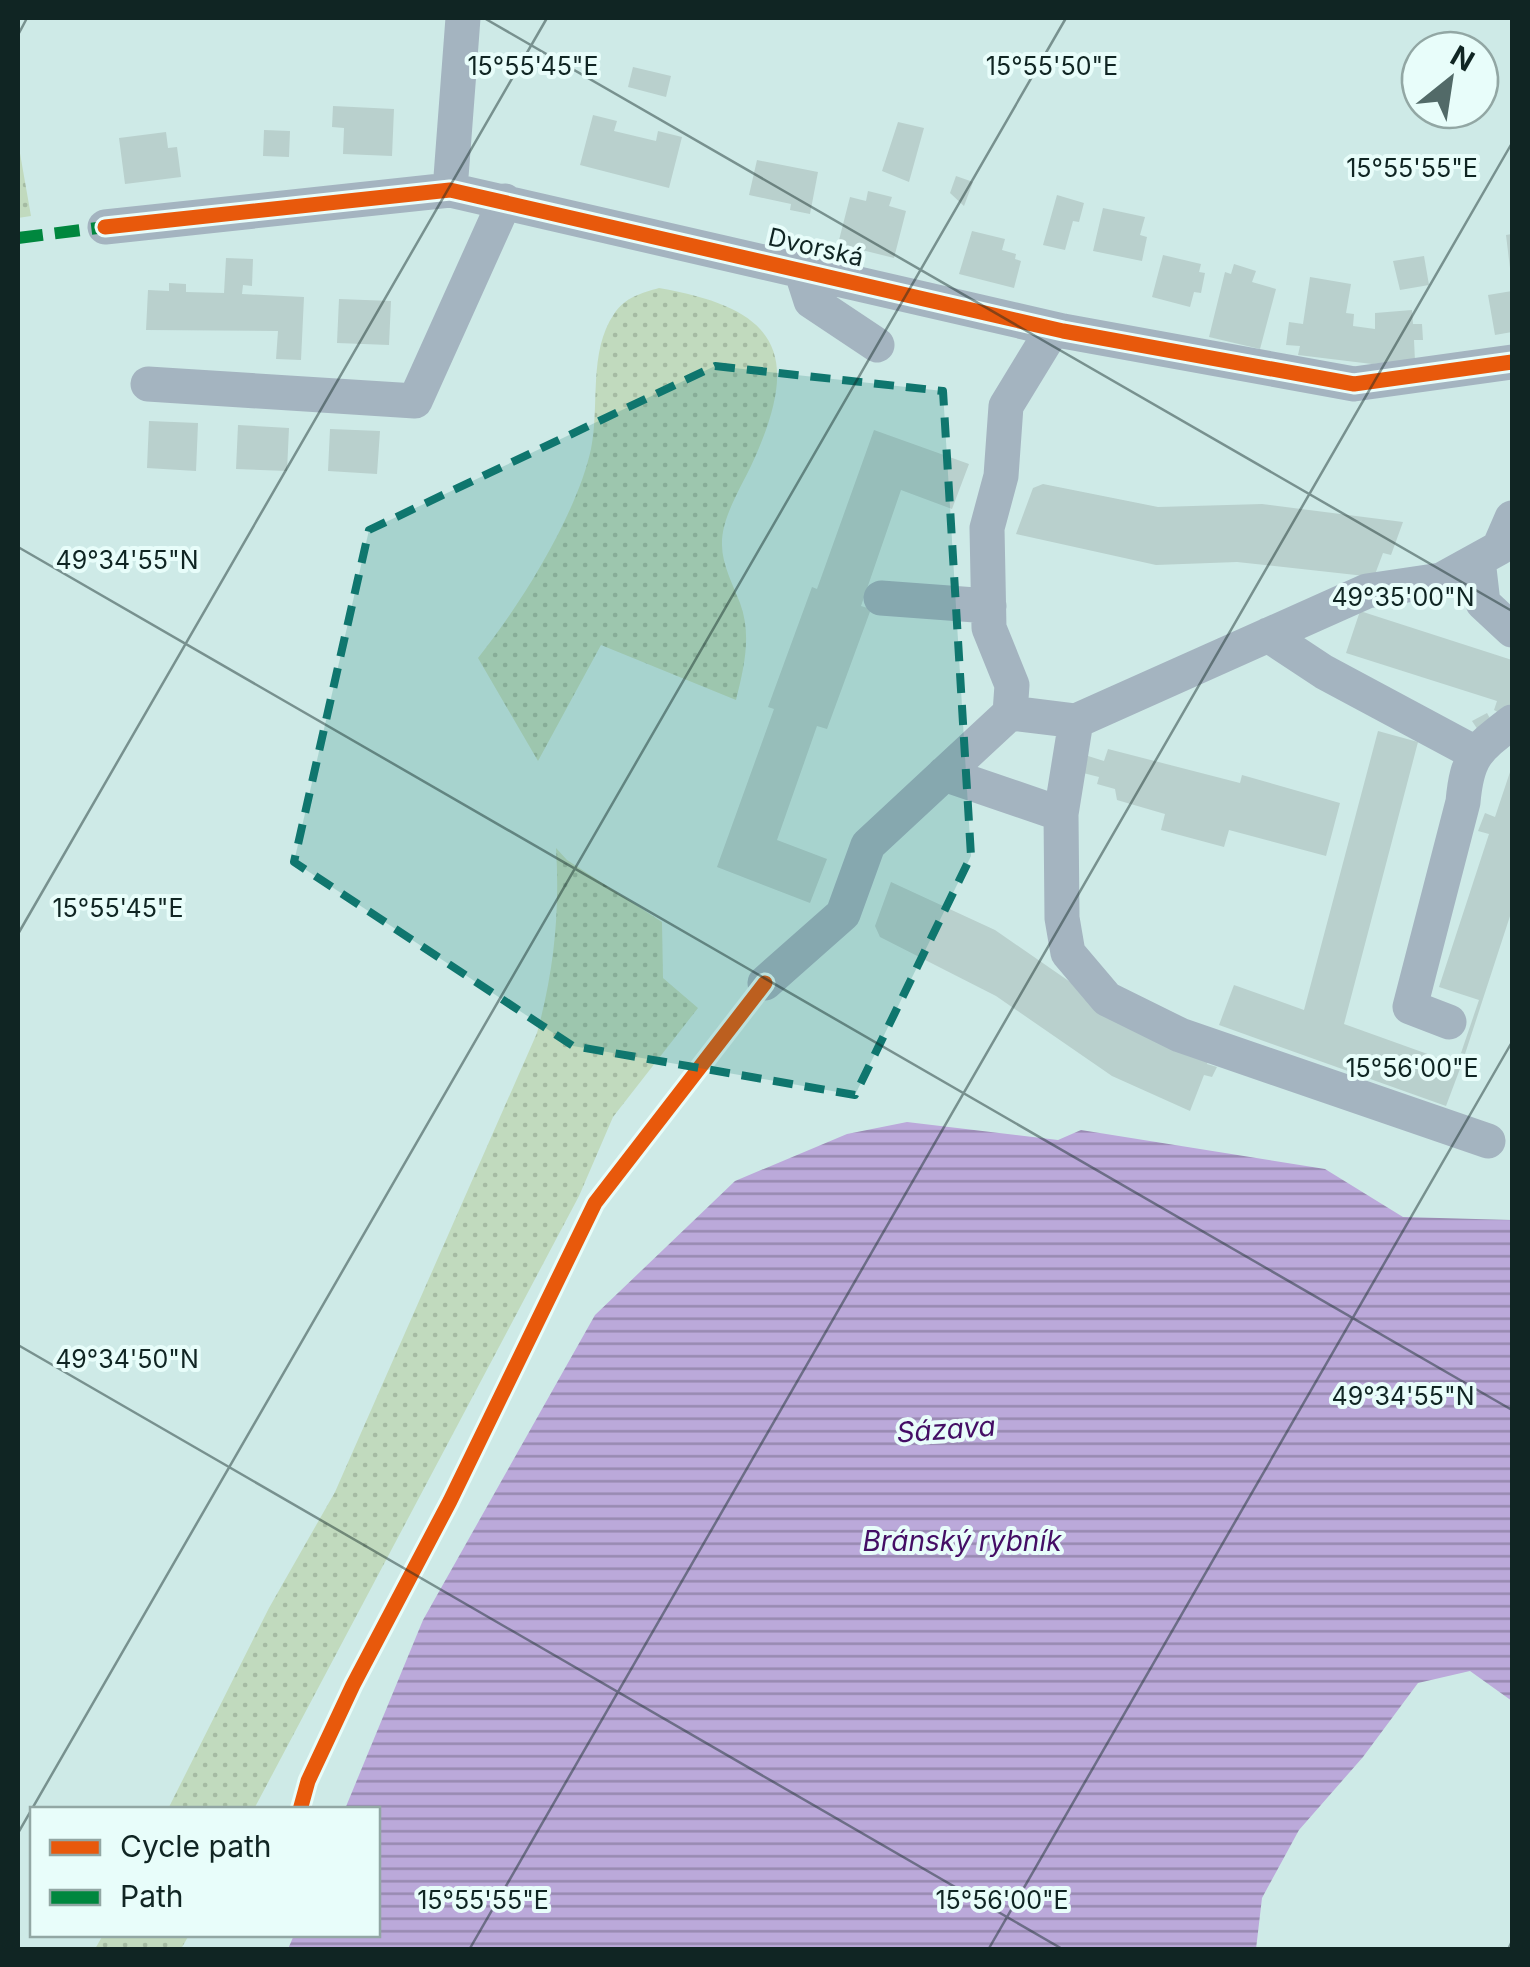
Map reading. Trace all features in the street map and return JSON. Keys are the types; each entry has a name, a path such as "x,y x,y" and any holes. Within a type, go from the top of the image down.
{"street":[{"path":"450,190 464,18"},
{"name":"Dvorská","path":"105,227 450,190 1053,329 1354,384 1512,362"},
{"path":"148,384 415,400 505,201"},
{"path":"801,270 811,301 877,345"},
{"path":"764,984 843,914 868,844 1010,713 1012,685 989,628 987,528 1001,476 1006,406 1053,329"},
{"path":"1010,713 1076,721 1366,590 1441,580 1499,548 1512,518"},
{"path":"1478,560 1483,603 1512,630"},
{"path":"881,598 988,606"},
{"path":"1268,635 1324,672 1475,753"},
{"path":"1076,721 1061,814 1062,918 1068,952 1107,999 1180,1035 1488,1141"},
{"path":"1449,1022 1410,1007 1464,802 1466,770 1475,753 1512,722"},
{"path":"944,774 1061,814"}],"highlighted area":[{"path":"715,366 943,391 971,856 855,1095 573,1046 294,862 369,530"}],"green space":[{"path":"18,142 31,216 18,218"},
{"path":"659,288 732,309 755,324 770,343 777,366 776,394 767,427 732,504 723,535 724,560 746,627 744,664 736,700 601,645 538,761 478,658 529,586 584,475 594,432 598,362 606,329 623,303"},
{"path":"556,848 567,860 662,922 663,978 698,1008 613,1117 579,1196 255,1807 169,1807 269,1608 335,1492 537,1033 548,987 557,895"},
{"path":"101,1937 188,1937 181,1949 95,1949"}],"water":[{"name":"Bránský rybník","path":"907,1122 1058,1140 1081,1130 1325,1169 1403,1217 1512,1220 1512,1701 1470,1671 1418,1683 1363,1757 1299,1830 1262,1898 1256,1949 288,1949 293,1937 380,1937 380,1807 346,1807 423,1620 595,1315 735,1181 847,1134"}],"building":[{"path":"633,67 671,76 666,97 628,87"},
{"path":"333,106 394,109 392,156 343,154 344,128 332,127"},
{"path":"593,115 617,121 614,131 656,141 658,131 682,137 669,188 580,165"},
{"path":"898,122 924,128 909,182 882,171"},
{"path":"264,130 290,131 289,157 263,156"},
{"path":"166,132 168,148 177,147 181,177 125,184 119,138"},
{"path":"757,160 818,172 810,214 790,210 791,204 749,195"},
{"path":"956,176 973,182 964,206 950,193"},
{"path":"868,191 892,197 889,206 906,211 894,258 838,244 850,197 866,201"},
{"path":"1057,195 1084,203 1079,222 1073,221 1065,250 1043,245"},
{"path":"1103,208 1145,217 1140,235 1147,237 1142,261 1093,251"},
{"path":"972,231 1005,239 1002,250 1016,254 1015,259 1021,261 1014,288 959,274"},
{"path":"1512,234 1512,268 1510,268 1506,235"},
{"path":"1163,255 1201,264 1199,272 1205,273 1201,293 1194,292 1190,307 1152,297"},
{"path":"1424,256 1429,285 1400,290 1393,261"},
{"path":"226,258 253,259 252,286 243,285 242,294 304,297 301,360 276,359 278,331 146,330 148,290 169,291 169,283 186,284 186,292 224,293"},
{"path":"1234,264 1256,271 1252,282 1276,289 1260,349 1209,337 1225,272 1231,274"},
{"path":"1310,277 1351,284 1346,313 1354,314 1353,326 1375,329 1375,313 1412,310 1413,324 1422,324 1423,340 1414,340 1415,361 1372,364 1298,355 1300,346 1286,345 1289,322 1303,324"},
{"path":"1512,291 1512,332 1495,335 1488,295"},
{"path":"339,299 391,301 389,345 337,343"},
{"path":"149,421 198,423 196,471 147,468"},
{"path":"238,425 289,428 287,471 236,469"},
{"path":"330,429 380,431 377,474 328,471"},
{"path":"874,430 969,464 952,509 901,490 861,606 871,609 827,729 817,726 777,840 827,859 810,903 717,867 774,709 768,707 812,587 817,589"},
{"path":"1043,484 1158,507 1262,504 1403,522 1391,555 1383,553 1374,577 1237,562 1156,565 1016,534 1033,488"},
{"path":"1360,611 1512,660 1512,715 1509,718 1494,710 1497,701 1346,653"},
{"path":"1487,713 1492,722 1478,730 1472,721"},
{"path":"1378,731 1418,742 1344,1024 1461,1066 1446,1106 1219,1025 1234,985 1304,1010"},
{"path":"1108,749 1240,783 1242,775 1340,803 1326,856 1229,830 1224,847 1161,830 1165,814 1117,800 1115,789 1097,784 1099,777 1083,773 1088,756 1104,761"},
{"path":"1512,766 1512,910 1465,1054 1461,1053 1479,1000 1439,987 1489,834 1478,831 1485,813 1495,817"},
{"path":"891,882 995,930 1115,1013 1209,1059 1207,1064 1217,1067 1212,1077 1204,1075 1190,1111 1112,1076 996,996 880,937 875,926"}],"marked path":[{"path":"18,238 105,227"}],"cycle path":[{"path":"105,227 450,190 1063,331 1354,384 1512,362"},
{"path":"301,1807 308,1781 353,1685 450,1501 595,1203 765,983"}],"water label":[{"name":"Sázava","path":"946,1429"}]}
